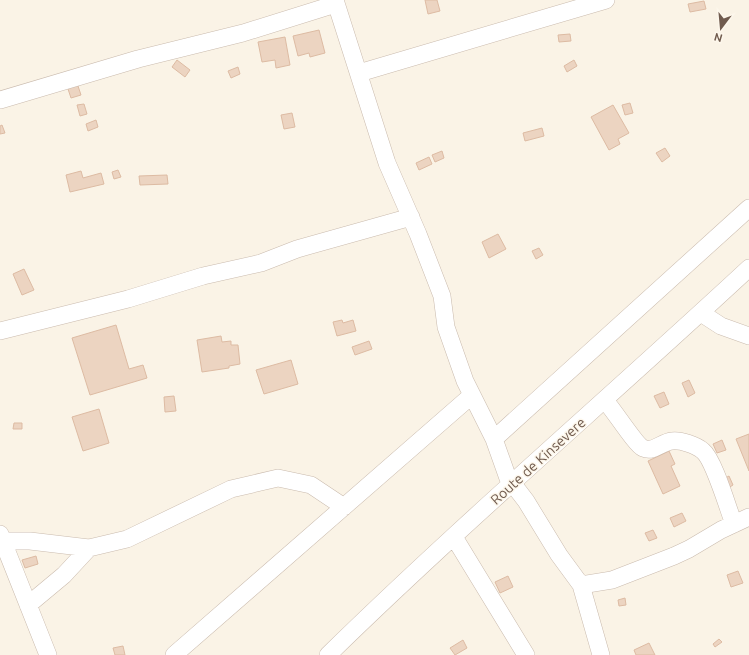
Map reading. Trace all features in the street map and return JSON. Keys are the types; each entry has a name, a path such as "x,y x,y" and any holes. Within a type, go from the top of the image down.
{"street":[{"path":"359,73 606,0"},
{"path":"0,100 138,59 243,33 336,2 387,163 411,217 442,296 446,327 471,396 494,439 510,484 516,488 526,501 559,555 581,586 594,624 601,655"},
{"path":"494,439 749,208"},
{"path":"0,331 128,299 202,276 261,263 297,249 411,217"},
{"name":"Route de Kinsevere","path":"328,655 400,585 749,268"},
{"path":"701,313 747,339"},
{"path":"174,655 471,396"},
{"path":"602,403 607,403 617,414 636,442 643,448 652,450 671,441 679,441 693,445 704,451 712,465 734,524"},
{"path":"48,655 1,538 89,548 127,539 231,489 278,478 310,485 344,507"},
{"path":"581,586 612,580 674,556 749,517"},
{"path":"454,537 526,655"},
{"path":"28,605 64,575 89,548"}],"building":[{"path":"425,0 437,0 440,11 428,14"},
{"path":"704,1 706,9 690,12 688,4"},
{"path":"319,30 325,53 310,57 309,53 298,56 293,36"},
{"path":"570,34 571,41 559,42 558,35"},
{"path":"285,37 290,65 276,68 275,60 262,62 258,42"},
{"path":"177,60 190,70 185,77 172,67"},
{"path":"574,60 577,66 567,72 564,66"},
{"path":"238,67 240,74 231,78 228,71"},
{"path":"77,83 81,95 71,98 67,86"},
{"path":"630,103 633,113 625,115 622,105"},
{"path":"84,104 87,114 80,116 77,105"},
{"path":"613,105 629,133 618,139 620,144 609,150 591,117"},
{"path":"292,113 295,127 284,129 281,115"},
{"path":"96,120 98,127 88,131 86,124"},
{"path":"2,125 5,133 0,134 0,126"},
{"path":"542,128 544,136 525,141 523,133"},
{"path":"665,148 670,156 662,162 656,153"},
{"path":"442,151 444,158 435,162 432,155"},
{"path":"429,157 432,164 419,170 416,163"},
{"path":"118,170 121,177 114,179 112,172"},
{"path":"81,171 83,178 101,173 104,184 70,192 66,175"},
{"path":"167,175 168,184 140,185 139,176"},
{"path":"498,234 506,249 489,258 482,242"},
{"path":"539,248 543,255 536,259 532,251"},
{"path":"24,269 34,290 22,295 13,274"},
{"path":"342,320 343,323 353,320 356,331 337,336 333,322"},
{"path":"116,325 129,369 143,365 147,378 90,395 72,338"},
{"path":"221,336 222,342 231,341 231,345 238,345 240,364 229,366 229,368 202,372 197,340"},
{"path":"369,341 372,349 355,355 352,347"},
{"path":"291,360 298,384 264,394 256,370"},
{"path":"689,380 695,393 688,397 682,383"},
{"path":"664,392 669,404 660,408 654,396"},
{"path":"174,396 176,411 165,412 164,397"},
{"path":"99,409 109,443 83,451 72,417"},
{"path":"14,423 22,423 22,429 13,429"},
{"path":"749,434 749,471 736,439"},
{"path":"722,440 726,450 717,453 713,444"},
{"path":"669,451 675,464 671,466 680,486 663,494 648,461"},
{"path":"729,476 733,485 725,490 720,481"},
{"path":"682,513 686,521 674,527 670,518"},
{"path":"653,530 657,538 649,541 645,533"},
{"path":"36,556 38,564 25,568 22,560"},
{"path":"738,571 743,583 731,587 727,575"},
{"path":"508,576 513,587 500,593 495,582"},
{"path":"625,598 626,605 619,606 618,600"},
{"path":"719,639 722,642 715,647 713,644"},
{"path":"463,640 467,648 455,655 450,648"},
{"path":"649,643 655,655 636,655 634,650"},
{"path":"123,646 125,655 115,655 113,648"}]}
